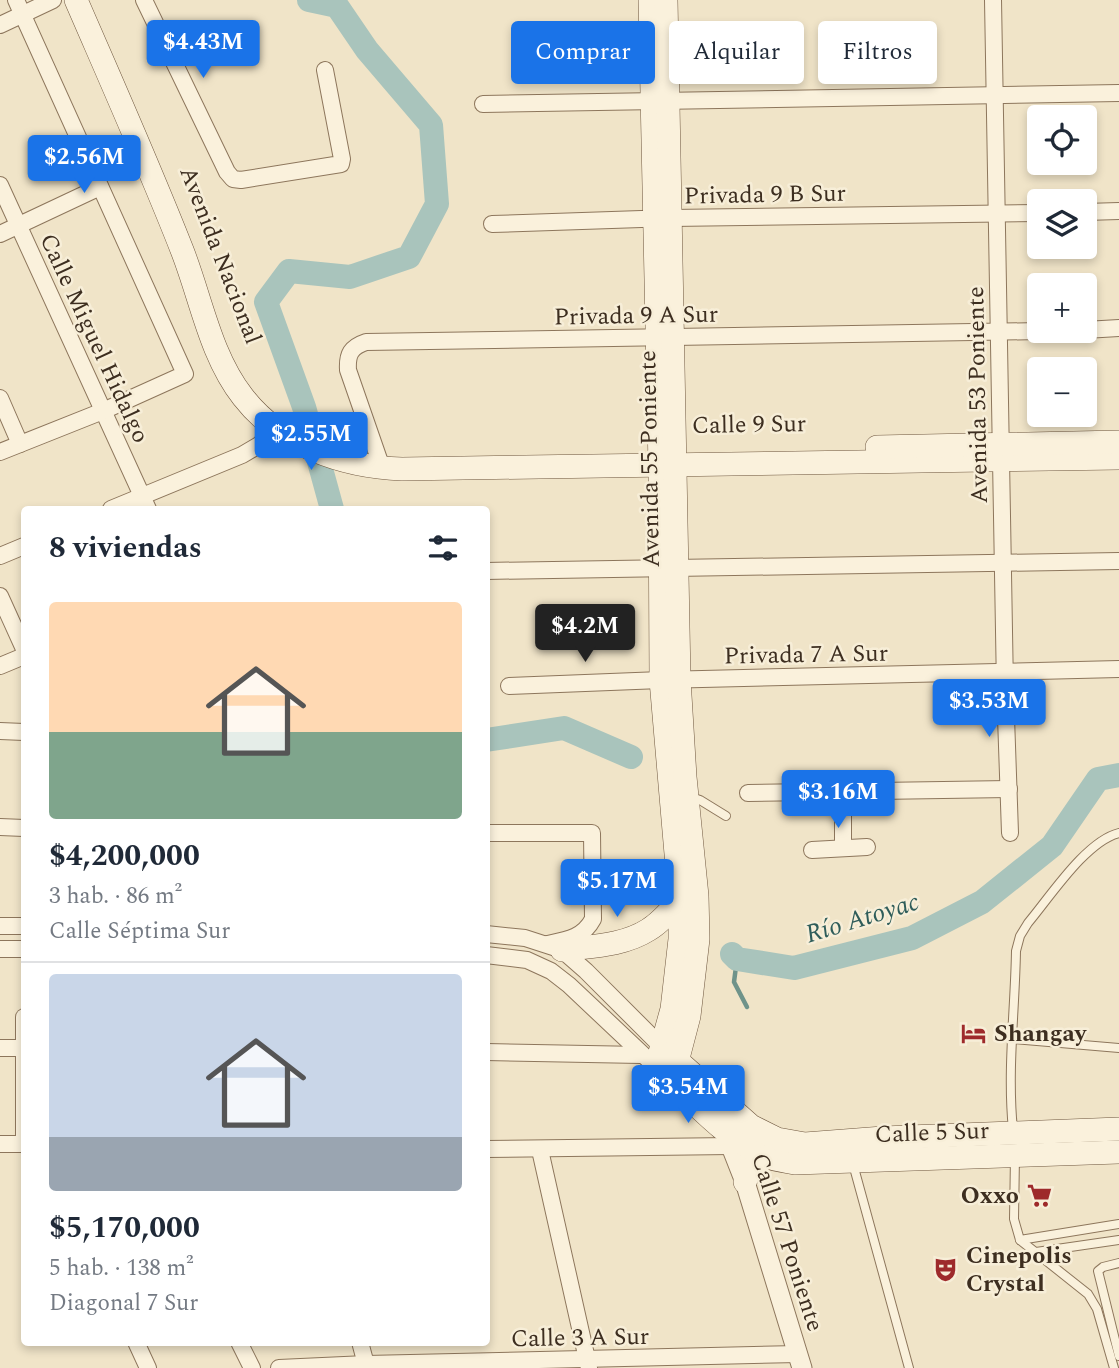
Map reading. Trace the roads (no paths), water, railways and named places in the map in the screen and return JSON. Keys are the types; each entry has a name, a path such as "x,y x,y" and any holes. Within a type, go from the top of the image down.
{"main road":[{"name":"Avenida Nacional","path":"76,0 181,247 219,357 243,397 290,432 343,455 381,463"},
{"name":"Avenida Nacional","path":"87,0 192,243 229,353 250,389 290,432"},
{"name":"Avenida 55 Poniente","path":"650,0 660,101"},
{"name":"Avenida 55 Poniente","path":"662,1062 678,970 680,900 670,680 660,101 666,0"},
{"name":"Calle 9 Sur","path":"1001,453 1119,442"},
{"name":"Calle 9 Sur","path":"381,463 1001,453 1119,458"},
{"name":"Avenida 55 Poniente","path":"662,1062 689,1016 698,939 697,896 687,796 670,680"},
{"path":"555,947 616,943 635,937 662,920 680,900"},
{"path":"662,1062 710,1091 744,1141 750,1169 745,1182"},
{"path":"662,1062 744,1141"},
{"name":"Calle 5 Sur","path":"744,1141 795,1163 852,1161 884,1149 1013,1132 1119,1129"},
{"name":"Calle 5 Sur","path":"744,1141 777,1139 804,1144 1015,1156 1119,1152"}],"street":[{"path":"0,25 20,7 52,0"},
{"path":"144,0 227,172 233,179 341,164 325,69"},
{"name":"Avenida 53 Poniente","path":"993,0 1010,833"},
{"path":"0,452 186,374 20,7"},
{"path":"483,104 1119,93"},
{"name":"Calle Miguel Hidalgo","path":"0,185 145,503"},
{"path":"0,234 100,187"},
{"path":"1097,212 1119,211"},
{"name":"Privada 9 B Sur","path":"492,224 1027,213"},
{"path":"1097,329 1119,328"},
{"name":"Privada 9 A Sur","path":"381,463 348,369 347,357 354,346 366,342 1027,331"},
{"path":"0,398 20,444"},
{"path":"145,503 290,432"},
{"path":"0,556 21,547"},
{"path":"490,571 1119,561"},
{"path":"0,596 21,642"},
{"path":"0,666 21,657"},
{"name":"Privada 7 A Sur","path":"509,686 1119,669"},
{"path":"0,731 21,732"},
{"path":"748,793 1009,789"},
{"path":"843,791 843,848"},
{"path":"0,827 21,828"},
{"path":"490,833 592,833 593,919 588,928 555,947"},
{"path":"812,850 867,847"},
{"path":"592,893 637,893"},
{"path":"0,926 21,926"},
{"path":"490,934 525,938 555,947 586,971 662,1062"},
{"path":"0,949 21,949"},
{"path":"490,955 527,960 551,971 662,1062"},
{"path":"0,1048 21,1048"},
{"path":"490,1052 662,1062"},
{"name":"Calle 5 Sur","path":"490,1149 540,1150 744,1141"},
{"path":"0,1144 21,1144"},
{"path":"540,1150 588,1364"},
{"name":"Calle 57 Poniente","path":"745,1182 800,1361"},
{"path":"138,1346 148,1368"},
{"path":"241,1346 252,1368"},
{"path":"361,1346 366,1366"},
{"name":"Calle 3 A Sur","path":"279,1368 800,1361"}],"lane":[{"path":"687,796 700,800 726,816"},
{"path":"1114,1368 1097,1308 1088,1294 1020,1240 1014,1219 1015,1156 1010,1101 1016,951 1020,936 1088,851 1101,839 1119,833"},
{"path":"1012,1039 1119,1048"},
{"path":"852,1161 909,1368"},
{"path":"1020,1240 1119,1224"},
{"path":"1036,1252 1119,1240"},
{"path":"1119,1263 1103,1266 1098,1274 1119,1356"}],"waterway":[{"name":"Río Atoyac","path":"309,0 337,6 367,50 431,125 437,204 409,257 350,277 289,271 266,302 304,407 331,506"},
{"name":"Río Atoyac","path":"490,739 564,728 631,757"},
{"name":"Río Atoyac","path":"732,954 737,959 794,968 912,938 982,902 1052,846 1098,779 1119,775"},
{"path":"737,959 734,982 747,1007"}],"place":[{"name":"Shangay","path":"974,1033"},
{"name":"Oxxo","path":"1039,1195"},
{"name":"Cinepolis Crystal","path":"946,1269"}]}
